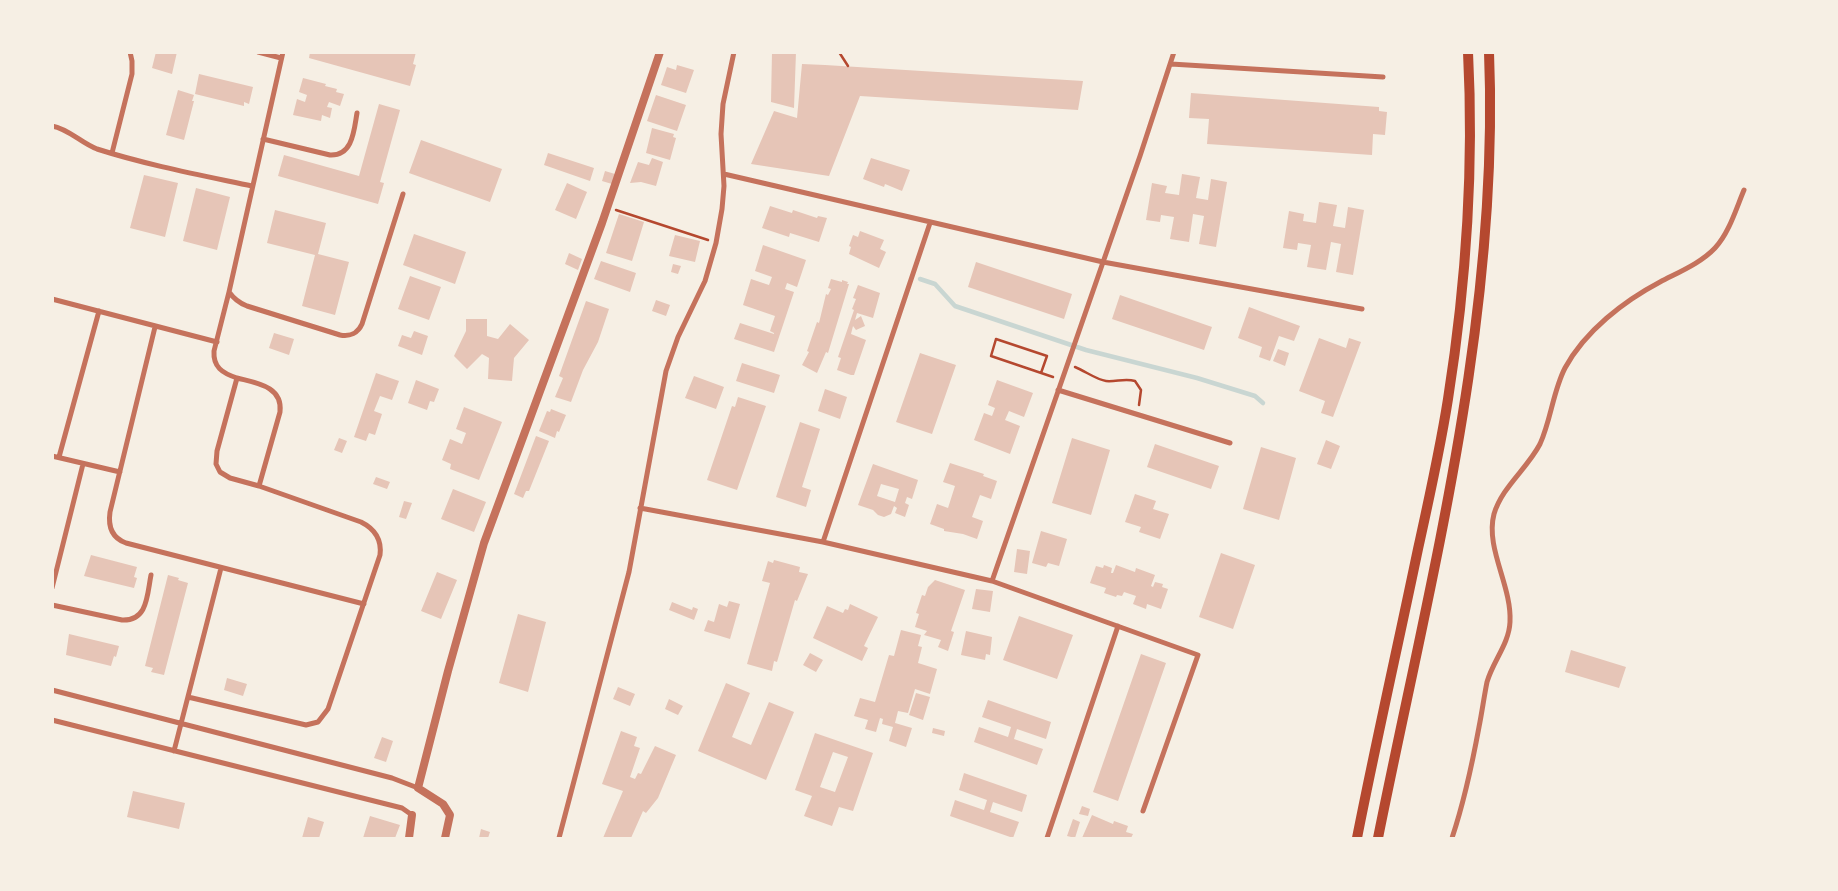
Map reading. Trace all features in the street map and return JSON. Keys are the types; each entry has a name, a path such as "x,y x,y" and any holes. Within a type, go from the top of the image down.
{"highway":[{"path":"1357,838 1440,445 1456,345 1470,167 1468,52"},
{"path":"1378,838 1447,504 1473,350 1486,207 1490,109 1489,52"}],"street":[{"path":"112,153 131,80 132,61 130,52"},
{"path":"258,52 282,55 214,356 215,365 223,372 270,388 280,401 280,412 260,486"},
{"path":"418,788 443,688 484,543 607,208 660,52"},
{"path":"558,838 629,572 666,371 678,337 705,281 716,243 722,209 724,174 722,113 724,95 734,52"},
{"path":"992,581 1174,52"},
{"path":"1170,64 1383,77"},
{"path":"263,139 330,155 344,153 350,145 357,113"},
{"path":"52,126 65,130 85,144 112,153 160,166 252,186"},
{"path":"724,174 1103,262 1362,309"},
{"path":"1452,838 1477,740 1487,685 1493,667 1507,640 1509,630 1510,611 1508,596 1493,537 1494,515 1498,503 1535,453 1546,427 1562,374 1578,348 1606,320 1642,292 1711,252 1724,236 1744,190"},
{"path":"229,292 236,301 247,306 340,335 354,334 362,324 403,194"},
{"path":"822,542 930,223"},
{"path":"52,299 217,342"},
{"path":"99,311 56,456 120,472"},
{"path":"156,327 109,516 110,527 114,536 126,543 364,604"},
{"path":"188,697 299,725 318,722 328,709 364,604 380,548 379,539 374,531 361,522 260,486 224,476 220,472 216,464 217,451 237,378"},
{"path":"1058,390 1230,443"},
{"path":"52,588 83,464"},
{"path":"640,508 822,542 992,581 1198,655 1143,810"},
{"path":"174,750 221,568"},
{"path":"52,605 122,620 132,620 143,610 151,575"},
{"path":"1047,838 1118,626"},
{"path":"52,690 392,778 418,788 443,804 450,815 445,838"},
{"path":"52,720 402,808 412,815 409,838"}],"path":[{"path":"839,52 848,66"},
{"path":"607,208 716,243"},
{"path":"1041,373 1047,356 996,339 991,356 1061,380"},
{"path":"1067,364 1102,380 1135,381 1142,393 1136,414"}],"building":[{"path":"156,52 177,52 172,74 152,68"},
{"path":"310,52 416,52 413,64 416,65 410,86 309,58"},
{"path":"772,52 796,52 794,108 771,102"},
{"path":"802,64 1083,81 1078,110 860,96 829,176 751,164 774,111 797,118"},
{"path":"677,65 694,70 686,93 661,85 667,67 676,70"},
{"path":"199,74 253,87 249,104 244,102 244,106 195,94"},
{"path":"303,78 326,84 325,86 337,89 336,92 344,94 340,106 329,102 327,107 332,108 330,118 322,115 321,121 293,115 297,99 305,102 307,95 299,92"},
{"path":"178,90 194,95 184,140 166,135"},
{"path":"1191,93 1379,107 1379,111 1387,112 1385,135 1373,134 1372,155 1207,144 1209,119 1189,118"},
{"path":"656,95 686,105 677,131 647,121"},
{"path":"379,104 400,110 380,182 384,183 378,204 278,176 284,155 359,176"},
{"path":"652,128 674,134 673,137 676,138 670,160 646,153"},
{"path":"421,140 502,169 490,202 409,173"},
{"path":"548,153 594,168 590,181 544,165"},
{"path":"652,158 663,162 656,186 641,182 630,183 638,162 649,165"},
{"path":"871,158 910,170 902,191 885,184 884,187 863,179"},
{"path":"605,171 615,174 612,184 602,181"},
{"path":"1182,174 1200,177 1196,198 1208,200 1211,179 1227,182 1216,247 1199,244 1204,216 1193,214 1189,242 1170,239 1174,217 1161,215 1160,222 1146,220 1152,183 1167,186 1165,193 1179,195"},
{"path":"144,175 178,183 165,237 130,228"},
{"path":"567,183 587,192 576,219 555,210"},
{"path":"196,188 230,197 217,250 183,241"},
{"path":"1319,202 1337,205 1333,226 1345,228 1348,207 1364,210 1353,275 1336,272 1341,244 1331,242 1326,270 1307,267 1311,245 1298,243 1297,250 1283,248 1289,211 1304,214 1303,221 1316,223"},
{"path":"770,206 792,213 793,210 817,218 818,216 827,218 819,242 790,233 789,237 762,228"},
{"path":"275,210 326,223 318,254 349,262 335,315 302,306 315,255 267,243"},
{"path":"619,214 644,222 632,261 606,253"},
{"path":"860,231 884,240 880,249 886,252 879,268 849,254 851,247 849,246 853,235 858,237"},
{"path":"414,234 466,252 455,284 403,265"},
{"path":"675,235 700,241 695,262 669,256"},
{"path":"763,245 806,260 797,287 787,283 785,289 794,292 774,352 734,339 740,323 774,334 770,331 775,316 743,305 751,279 769,285 772,277 755,271"},
{"path":"569,253 582,259 578,270 565,264"},
{"path":"601,261 636,273 630,292 594,279"},
{"path":"976,262 1072,294 1064,319 968,287"},
{"path":"673,264 681,266 678,274 671,272"},
{"path":"410,276 441,287 429,320 398,309"},
{"path":"831,279 842,282 842,280 849,284 828,353 826,352 817,373 802,365 809,352 807,351 817,322 819,323 826,294 828,295 831,289 828,288"},
{"path":"858,285 880,293 873,318 857,313 855,320 861,316 865,326 856,330 853,326 851,334 866,340 854,375 851,375 837,370 841,358 838,357 854,310 852,309 856,299 853,298"},
{"path":"1120,295 1212,327 1204,350 1112,319"},
{"path":"656,300 670,305 666,316 652,311"},
{"path":"586,301 609,309 598,342 583,370 571,402 555,397 563,378 559,376"},
{"path":"1249,307 1300,326 1294,341 1279,336 1270,361 1259,357 1262,347 1238,338"},
{"path":"466,319 487,319 487,336 498,339 510,324 529,340 514,358 512,381 488,379 489,358 482,354 467,369 454,356 466,331"},
{"path":"414,331 428,336 422,355 398,346 402,335 411,338"},
{"path":"274,333 294,339 289,355 269,348"},
{"path":"1319,338 1346,348 1349,338 1361,342 1333,417 1321,413 1325,401 1299,391"},
{"path":"1278,349 1289,353 1285,366 1273,361"},
{"path":"920,353 956,365 932,434 896,422"},
{"path":"742,363 780,375 774,393 736,381"},
{"path":"376,373 399,381 392,400 380,396 374,411 382,414 375,435 369,433 366,441 354,437"},
{"path":"694,376 724,387 716,409 685,398"},
{"path":"416,380 439,389 434,402 430,401 427,410 408,403"},
{"path":"997,380 1033,393 1024,417 1009,411 1005,420 1020,426 1010,454 974,440 984,413 992,416 995,408 988,405"},
{"path":"825,389 847,397 840,419 818,411"},
{"path":"738,397 766,406 737,490 707,480 732,406 735,407"},
{"path":"464,407 502,422 479,480 450,469 451,464 442,460 450,439 462,444 466,433 456,429"},
{"path":"551,409 566,415 555,438 539,431 547,411 550,412"},
{"path":"800,422 820,429 802,487 811,490 806,507 776,497"},
{"path":"536,436 549,441 529,491 526,491 523,498 514,494"},
{"path":"339,438 347,441 342,453 334,450"},
{"path":"1072,438 1110,450 1091,515 1052,503"},
{"path":"1326,440 1340,446 1331,469 1317,464"},
{"path":"1155,444 1219,466 1211,489 1147,467"},
{"path":"1261,447 1296,458 1279,520 1243,509"},
{"path":"950,463 984,474 983,476 997,481 991,499 980,495 972,517 983,521 977,539 963,534 944,531 944,529 930,524 937,504 948,508 955,486 943,482"},
{"path":"873,464 918,480 912,499 907,497 905,503 909,505 905,517 895,513 897,508 894,506 891,514 884,517 878,515 873,510 858,505","holes":["881,484 899,489 895,502 877,496"]},
{"path":"376,477 390,482 387,489 373,484"},
{"path":"453,489 486,502 474,532 441,519"},
{"path":"1135,494 1156,501 1153,509 1169,514 1160,539 1139,532 1141,527 1125,522"},
{"path":"404,501 412,503 406,519 399,517"},
{"path":"1041,531 1067,539 1059,566 1048,563 1046,567 1032,563"},
{"path":"1017,549 1030,551 1027,574 1014,572"},
{"path":"1221,553 1255,565 1233,629 1199,617"},
{"path":"91,555 137,567 134,577 137,578 134,588 84,576"},
{"path":"774,560 800,567 799,572 808,574 797,601 795,600 777,662 774,661 772,671 747,664 770,583 762,581 768,561 773,563"},
{"path":"1104,565 1112,568 1111,573 1113,573 1116,565 1135,572 1136,568 1155,575 1151,586 1153,587 1155,582 1163,584 1162,587 1168,589 1161,609 1147,604 1146,609 1133,604 1136,596 1124,592 1122,596 1117,595 1116,597 1104,593 1106,588 1090,583 1096,566 1103,568"},
{"path":"437,572 457,580 441,619 421,611"},
{"path":"168,575 188,583 164,675 151,672 153,668 145,666"},
{"path":"935,580 965,590 951,631 954,632 948,651 938,647 941,640 924,635 927,631 915,627 919,614 916,613 922,595 925,596 928,587"},
{"path":"976,589 993,591 990,612 972,609"},
{"path":"729,601 740,604 730,639 704,631 708,620 714,622 719,604 727,607"},
{"path":"672,602 692,610 693,607 698,609 694,620 669,610"},
{"path":"850,604 878,617 864,646 868,648 862,661 813,638 827,606 843,613 845,609 848,610"},
{"path":"518,614 546,622 528,692 499,683"},
{"path":"1019,616 1073,635 1057,679 1003,660"},
{"path":"901,630 921,635 918,646 922,647 918,663 937,669 930,694 915,689 908,713 898,711 895,723 912,728 906,747 889,741 893,727 882,724 883,719 880,718 876,732 865,729 868,720 854,716 860,698 875,702 889,655 894,656"},
{"path":"966,631 992,637 990,655 986,654 985,660 961,655"},
{"path":"69,634 119,646 111,666 66,655"},
{"path":"1571,650 1626,667 1619,688 1565,672"},
{"path":"810,653 823,660 816,672 803,665"},
{"path":"1141,654 1166,663 1118,801 1093,792"},
{"path":"227,678 247,684 243,696 224,690"},
{"path":"726,683 750,693 732,737 751,745 769,702 794,712 766,780 698,751"},
{"path":"618,687 635,694 630,706 613,699"},
{"path":"916,693 930,697 923,720 909,715"},
{"path":"669,699 683,706 678,715 665,709"},
{"path":"988,700 1051,722 1046,739 1017,729 1014,739 1043,749 1037,765 974,742 979,727 1008,737 1011,727 982,717"},
{"path":"933,728 945,731 944,736 932,733"},
{"path":"621,731 637,737 634,746 640,748 630,777 635,779 638,773 641,774 655,746 676,755 658,798 646,813 643,811 631,838 603,838 623,791 602,784"},
{"path":"815,733 873,753 853,811 839,807 832,826 804,816 812,796 795,790","holes":["833,752 848,757 835,792 820,787"]},
{"path":"382,737 393,741 386,762 374,758"},
{"path":"964,773 1027,795 1022,812 993,802 990,812 1019,822 1013,838 950,816 955,800 984,810 987,800 959,790"},
{"path":"133,791 185,803 179,829 127,817"},
{"path":"1082,806 1090,809 1088,816 1079,814"},
{"path":"1092,815 1113,824 1114,821 1128,826 1126,832 1133,834 1131,838 1082,838"},
{"path":"370,816 400,825 395,838 363,838"},
{"path":"308,817 324,822 319,838 302,838"},
{"path":"1073,819 1080,822 1075,838 1067,836"},
{"path":"481,829 490,832 488,838 479,838"}],"waterway":[{"path":"920,279 935,284 955,306 1086,350 1197,378 1255,396 1263,403"}]}
